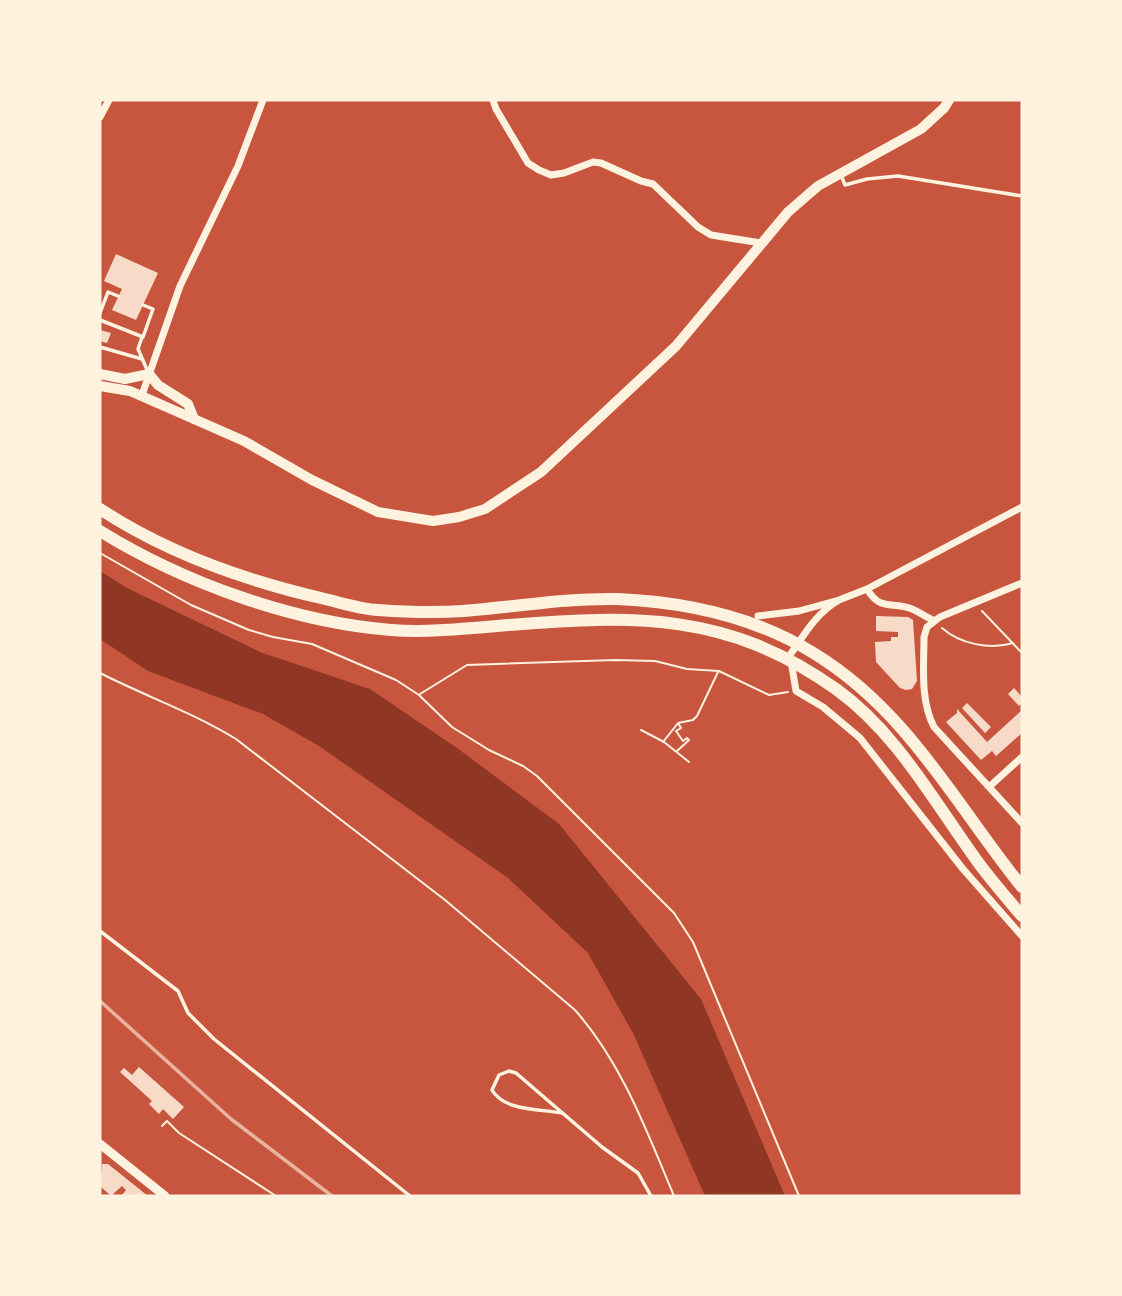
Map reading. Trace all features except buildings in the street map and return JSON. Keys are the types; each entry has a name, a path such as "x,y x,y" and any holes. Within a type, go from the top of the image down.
{"highway":[{"path":"100,509 179,553 251,580 375,610 460,611 616,599 713,611 761,626 815,653 853,680 889,713 915,741 1022,887"},
{"path":"100,531 176,572 249,599 318,620 393,630 617,618 671,622 705,628 750,641 776,653 837,690 873,723 901,753 976,860 1022,916"}],"main road":[{"path":"100,386 142,395 244,441 312,480 378,512 433,522 485,509 515,491 561,454 677,346 788,212 818,186 921,129 949,100"},
{"path":"100,374 125,380 149,374 158,385 188,404 194,419"}],"street":[{"path":"100,117 109,100"},
{"path":"142,395 180,286 238,166 263,100"},
{"path":"493,100 528,163 539,170 551,175 593,162 601,163 653,184 698,227 711,235 761,243"},
{"path":"758,616 799,611 867,589 1022,507"},
{"path":"1022,583 933,620 926,627 923,637 928,714 934,727 1022,823"},
{"path":"867,589 875,601 884,605 911,608 933,620"},
{"path":"839,600 818,616 790,655 796,691 823,707 860,738 963,869 1022,936"},
{"path":"989,788 1022,757"},
{"path":"101,1147 164,1196"}],"lane":[{"path":"840,173 845,185 867,179 898,176 1022,196"},
{"path":"100,313 108,292 118,296"},
{"path":"143,306 153,309 138,349 149,374"},
{"path":"100,320 143,337"},
{"path":"100,347 142,359"},
{"path":"100,931 178,991 188,1013 214,1039 410,1196"},
{"path":"562,1113 505,1103 492,1090 499,1075 509,1071 516,1073 602,1147 638,1173 651,1196"}],"path":[{"path":"100,553 191,604 249,630 312,644 396,680 419,695 452,727 537,776 674,913 694,942 799,1196"},
{"path":"976,601 979,608 1022,653"},
{"path":"933,620 947,633 976,644 996,646 1013,643"},
{"path":"419,695 467,665 655,661 687,669 719,671 769,695 796,691"},
{"path":"663,742 678,723 693,720 697,716 719,671"},
{"path":"100,673 202,718 236,739 445,900 575,1010 588,1025 636,1106 674,1196"},
{"path":"676,752 688,740 687,738 683,741 676,731 681,728 678,723"},
{"path":"641,730 663,742 689,762"},
{"path":"162,1126 167,1121 179,1133 276,1196"}],"shaded area":[{"path":"100,571 127,588 260,652 370,689 457,748 559,824 701,999 785,1196 705,1196 633,1033 588,953 508,878 319,746 263,714 148,671 100,639"}],"railway":[{"path":"100,1001 231,1119 332,1196"}]}
